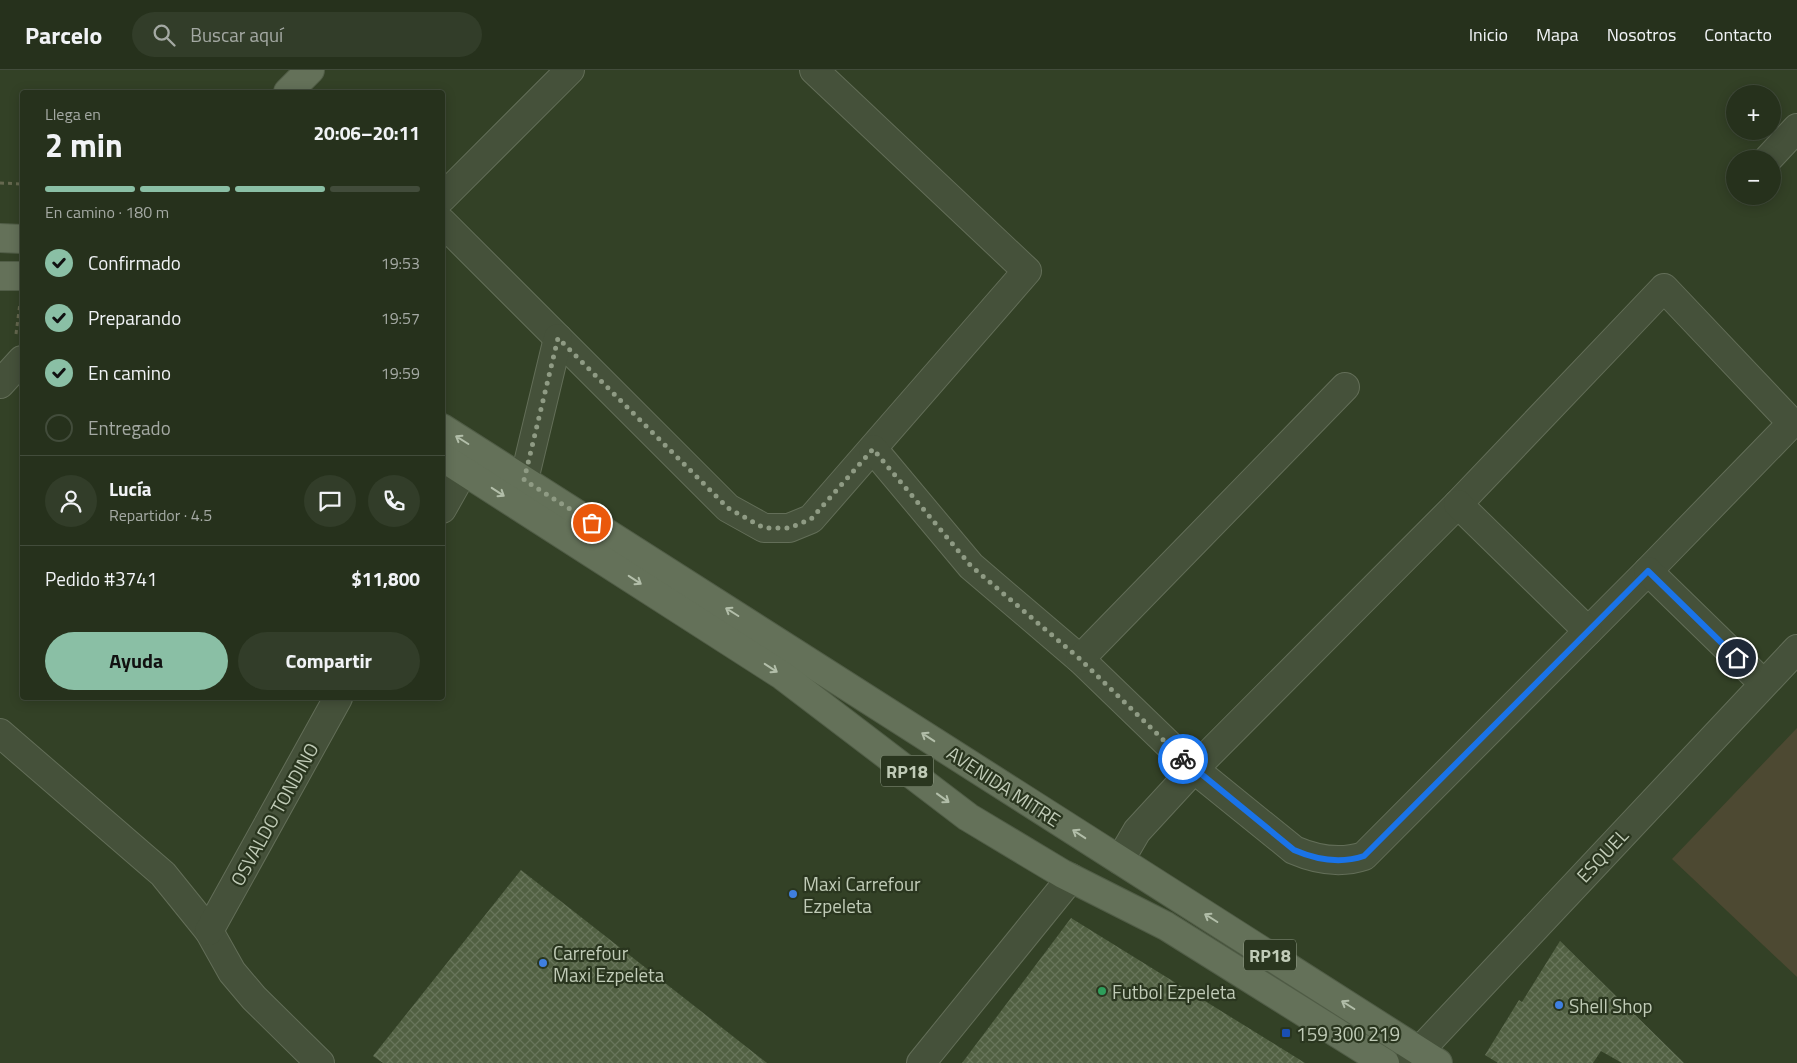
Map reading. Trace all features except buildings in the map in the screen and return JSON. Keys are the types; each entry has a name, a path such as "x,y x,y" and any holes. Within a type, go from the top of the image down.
{"main road":[{"path":"290,90 310,70"},
{"path":"0,238 20,239"},
{"path":"0,276 20,276"},
{"name":"AVENIDA MITRE","path":"445,430 1120,860 1422,1059"},
{"name":"RP18","path":"453,463 783,676 968,817 1071,878 1166,926 1385,1063"}],"street":[{"path":"445,195 570,70"},
{"path":"445,225 728,508 764,528 789,528 811,519 1027,270 814,70"},
{"path":"1776,150 1797,128"},
{"path":"873,449 971,566 1080,659 1194,769 1294,850 1311,858 1350,861 1364,856 1648,571 1792,423 1664,288 1458,504 1194,769 1137,831 1120,860"},
{"path":"524,480 558,338"},
{"path":"0,384 19,350"},
{"path":"1080,659 1345,387"},
{"path":"445,496 453,463"},
{"path":"1458,504 1588,631"},
{"path":"1648,571 1763,683"},
{"name":"ESQUEL","path":"1422,1059 1763,683 1797,649"},
{"name":"OSVALDO TONDINO","path":"209,931 337,700"},
{"path":"0,733 163,874 209,931 232,972 254,998 320,1063"},
{"path":"921,1063 1071,878"}],"path":[{"path":"0,183 20,184"},
{"path":"19,350 20,304"}],"shaded area":[{"path":"1797,728 1797,977 1672,859"}],"way so far":[{"path":"592,523 524,480 558,338 728,508 764,528 789,528 811,519 873,449 971,566 1080,659 1183,759"}],"place":[{"name":"Maxi Carrefour Ezpeleta","path":"793,894"},
{"name":"Carrefour Maxi Ezpeleta","path":"543,963"},
{"name":"Futbol Ezpeleta","path":"1102,991"},
{"name":"Shell Shop","path":"1559,1005"},
{"name":"159 300 219","path":"1286,1033"}],"route":[{"path":"1183,759 1294,850 1311,858 1350,861 1364,856 1648,571 1737,658"}]}
